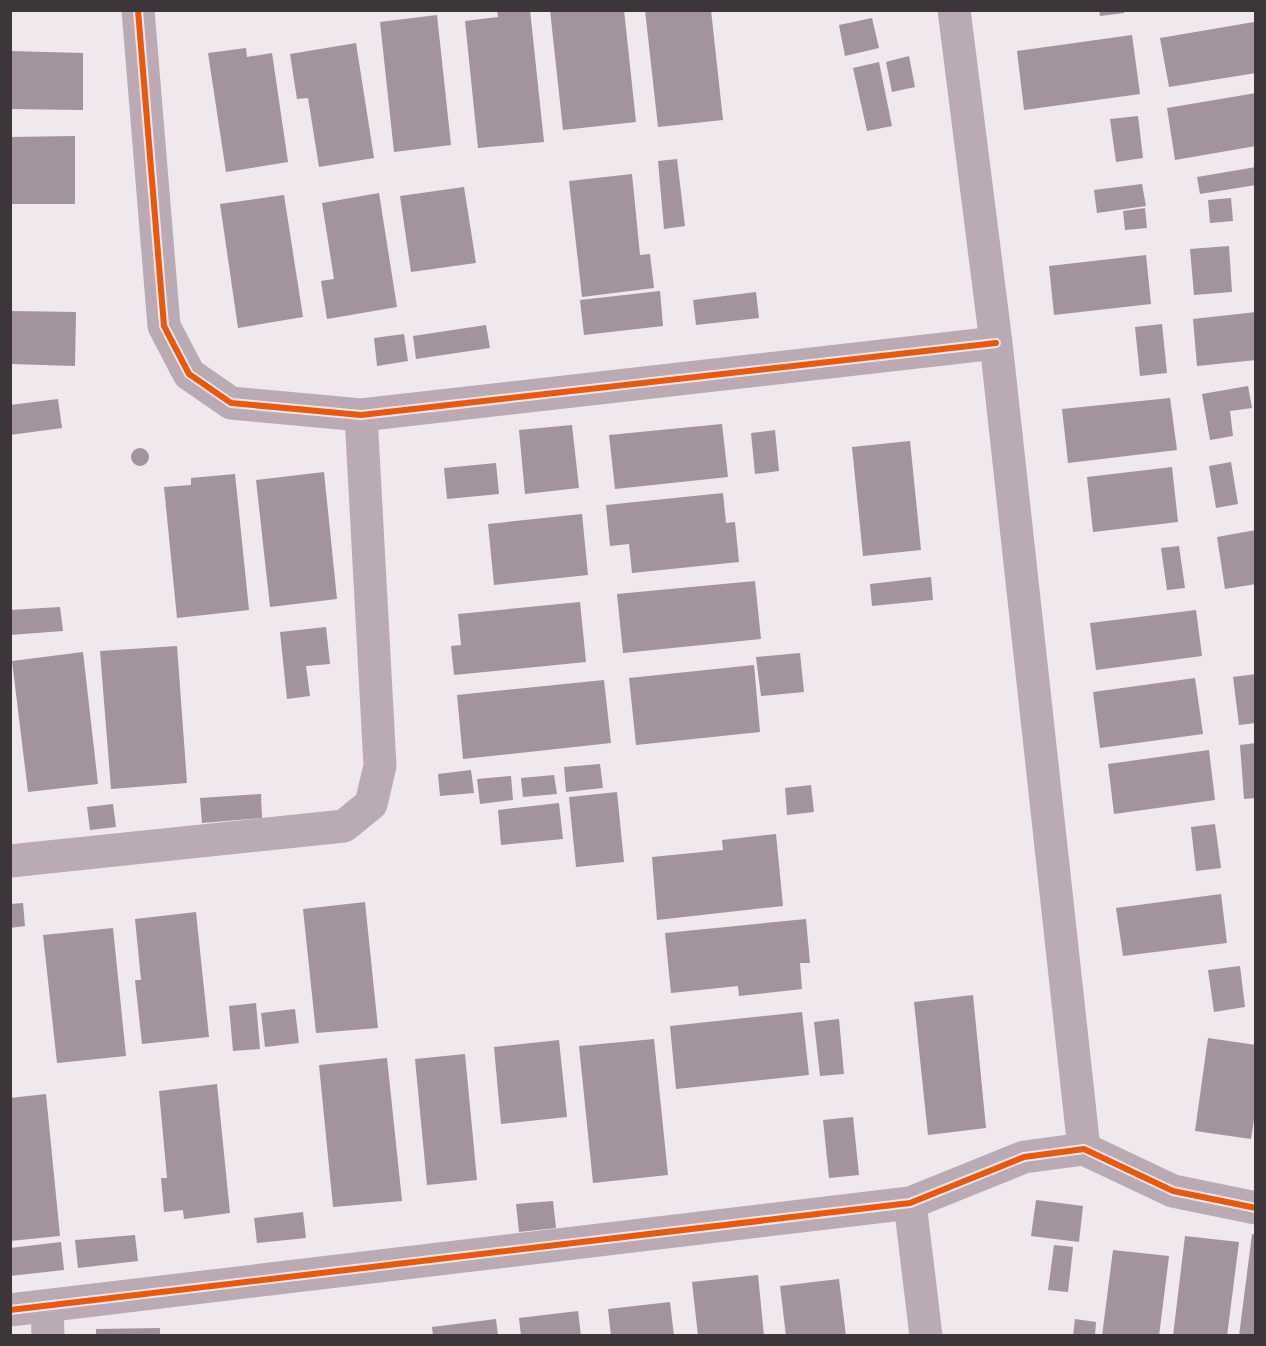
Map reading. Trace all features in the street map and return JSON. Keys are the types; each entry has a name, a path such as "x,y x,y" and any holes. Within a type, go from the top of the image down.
{"street":[{"path":"138,10 164,326 189,374 231,403 361,415 996,343"},
{"path":"954,10 996,343 1084,1149"},
{"path":"10,861 344,826 370,804 380,766 361,415"},
{"path":"10,1310 48,1321 910,1203 1024,1157 1084,1149 1173,1191 1256,1208"},
{"path":"910,1203 926,1335"}],"building":[{"path":"497,10 530,10 544,142 478,148 465,21 498,17"},
{"path":"550,10 624,10 636,122 563,130"},
{"path":"645,10 711,10 723,120 658,127"},
{"path":"1099,10 1124,10 1124,13 1100,16"},
{"path":"437,15 451,145 394,152 380,22"},
{"path":"872,18 879,48 845,56 839,25"},
{"path":"1254,22 1256,73 1169,87 1160,38"},
{"path":"1132,35 1140,94 1024,110 1017,51"},
{"path":"356,43 374,158 319,167 308,98 297,99 290,54"},
{"path":"246,48 247,57 272,53 288,162 226,172 208,53"},
{"path":"10,51 83,53 83,110 10,109"},
{"path":"909,56 915,87 892,92 886,62"},
{"path":"879,62 892,126 867,131 853,68"},
{"path":"1256,93 1256,146 1175,160 1167,108"},
{"path":"1138,116 1143,158 1116,162 1110,119"},
{"path":"75,136 75,204 10,204 10,137"},
{"path":"677,159 685,226 664,229 658,161"},
{"path":"1256,167 1256,185 1200,194 1197,177"},
{"path":"632,174 640,255 650,254 654,288 582,297 569,181"},
{"path":"1142,184 1146,206 1097,213 1094,190"},
{"path":"464,187 476,263 411,272 400,196"},
{"path":"379,193 397,307 327,319 321,281 334,279 322,203"},
{"path":"284,195 303,317 238,328 220,204"},
{"path":"1231,198 1233,221 1210,223 1208,200"},
{"path":"1145,208 1147,228 1125,230 1123,211"},
{"path":"1229,246 1232,292 1194,295 1190,249"},
{"path":"1146,255 1151,304 1054,315 1049,266"},
{"path":"660,291 663,326 584,335 580,300"},
{"path":"756,292 759,318 696,325 693,300"},
{"path":"10,311 76,312 75,366 10,364"},
{"path":"1256,312 1256,360 1197,366 1193,319"},
{"path":"1162,324 1167,373 1140,376 1135,327"},
{"path":"486,325 490,348 416,359 413,336"},
{"path":"404,334 408,361 377,366 374,338"},
{"path":"1248,386 1252,408 1230,411 1233,436 1210,440 1202,394"},
{"path":"1170,398 1177,450 1068,463 1062,409"},
{"path":"58,399 62,428 10,435 10,405"},
{"path":"722,424 728,477 615,489 609,435"},
{"path":"572,425 579,488 525,494 519,430"},
{"path":"775,430 779,471 755,474 751,433"},
{"path":"910,441 921,550 863,556 852,447"},
{"path":"140,448 146,451 149,457 146,463 140,466 134,463 131,457 134,451"},
{"path":"1231,462 1238,504 1216,508 1209,466"},
{"path":"496,463 499,494 447,499 444,468"},
{"path":"1172,467 1178,522 1093,532 1087,477"},
{"path":"324,472 337,599 270,607 256,480"},
{"path":"235,474 249,610 177,618 164,487 191,485 191,478"},
{"path":"723,493 726,523 735,522 739,562 632,573 629,544 610,546 606,505"},
{"path":"582,514 588,575 494,585 488,524"},
{"path":"1256,530 1256,584 1225,589 1217,537"},
{"path":"1179,546 1185,588 1167,590 1161,548"},
{"path":"931,577 933,600 872,606 870,584"},
{"path":"755,581 761,639 623,653 617,594"},
{"path":"580,602 586,662 454,675 451,646 461,645 458,614"},
{"path":"60,607 63,631 10,635 10,610"},
{"path":"1196,610 1202,656 1096,670 1090,623"},
{"path":"326,627 330,664 306,666 310,696 287,699 280,632"},
{"path":"177,646 187,783 111,789 100,651"},
{"path":"83,652 98,784 28,792 12,661"},
{"path":"800,653 804,692 761,696 756,657"},
{"path":"754,665 760,732 636,745 629,678"},
{"path":"1256,674 1256,723 1239,725 1233,677"},
{"path":"1195,678 1203,734 1100,748 1093,692"},
{"path":"604,680 611,743 463,759 457,695"},
{"path":"1256,743 1256,798 1244,799 1240,745"},
{"path":"1209,750 1215,800 1114,814 1108,764"},
{"path":"600,764 603,788 566,792 564,767"},
{"path":"471,770 474,793 440,796 438,774"},
{"path":"554,775 557,794 523,797 521,778"},
{"path":"511,776 513,800 480,804 477,779"},
{"path":"811,785 814,812 787,815 785,788"},
{"path":"617,792 624,862 576,867 569,797"},
{"path":"261,794 262,818 202,823 200,798"},
{"path":"559,803 563,839 501,845 498,810"},
{"path":"113,804 116,827 90,830 87,807"},
{"path":"1215,824 1221,868 1196,871 1191,827"},
{"path":"776,834 783,906 657,920 652,857 723,850 722,840"},
{"path":"1221,894 1227,943 1123,956 1116,908"},
{"path":"365,902 378,1028 316,1033 303,909"},
{"path":"23,903 25,926 10,928 10,904"},
{"path":"196,912 209,1037 142,1044 135,980 141,980 135,919"},
{"path":"806,919 810,963 800,963 802,989 739,996 738,986 671,993 665,933"},
{"path":"113,928 126,1056 57,1063 43,935"},
{"path":"1240,966 1245,1007 1214,1012 1208,970"},
{"path":"973,995 986,1128 928,1135 914,1002"},
{"path":"256,1003 260,1049 233,1051 229,1006"},
{"path":"295,1009 299,1043 265,1047 261,1013"},
{"path":"802,1012 809,1075 676,1089 670,1026"},
{"path":"839,1019 844,1074 820,1076 814,1022"},
{"path":"1208,1038 1256,1045 1256,1107 1251,1139 1195,1131"},
{"path":"654,1039 668,1175 593,1183 579,1046"},
{"path":"559,1040 567,1117 501,1124 494,1047"},
{"path":"465,1054 477,1180 427,1185 415,1059"},
{"path":"387,1058 402,1201 333,1207 319,1065"},
{"path":"217,1084 230,1213 184,1219 183,1210 164,1212 161,1178 167,1178 159,1091"},
{"path":"46,1094 60,1236 10,1241 10,1098"},
{"path":"853,1117 859,1175 829,1178 823,1120"},
{"path":"1036,1200 1083,1206 1079,1242 1031,1236"},
{"path":"553,1201 556,1228 519,1232 516,1204"},
{"path":"303,1212 306,1238 257,1243 254,1218"},
{"path":"1252,1234 1256,1235 1256,1336 1239,1336"},
{"path":"135,1235 138,1261 78,1268 75,1240"},
{"path":"1185,1236 1239,1242 1227,1336 1173,1336"},
{"path":"61,1242 64,1270 10,1276 10,1248"},
{"path":"1054,1245 1073,1247 1068,1292 1048,1290"},
{"path":"1113,1250 1169,1256 1159,1336 1102,1336"},
{"path":"758,1275 764,1336 698,1336 692,1282"},
{"path":"839,1279 846,1336 786,1336 780,1286"},
{"path":"670,1302 674,1336 611,1336 608,1309"},
{"path":"578,1311 581,1336 521,1336 519,1318"},
{"path":"496,1319 498,1336 433,1336 432,1327"},
{"path":"1075,1319 1096,1322 1095,1336 1073,1336"},
{"path":"160,1328 160,1336 96,1336 96,1329"}],"cycle path":[{"path":"138,10 164,326 189,374 231,403 361,415 996,343"},
{"path":"10,1310 910,1203 1024,1157 1084,1149 1173,1191 1256,1208"}]}
